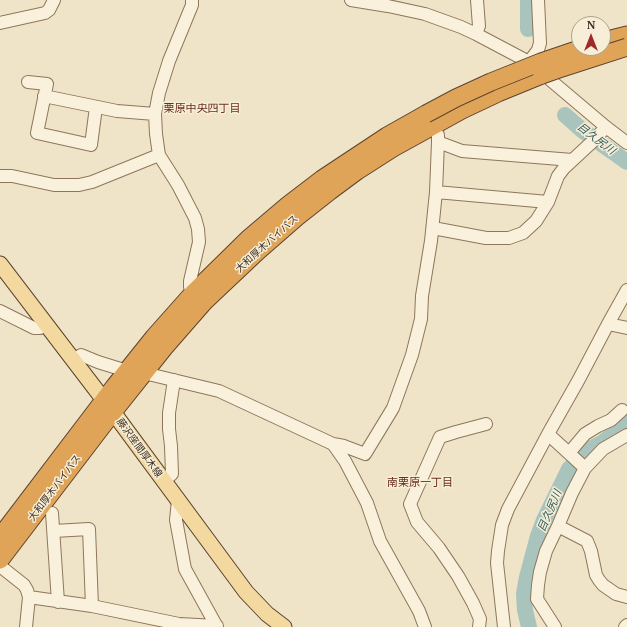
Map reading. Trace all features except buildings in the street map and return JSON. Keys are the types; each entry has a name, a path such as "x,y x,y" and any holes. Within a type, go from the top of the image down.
{"highway":[{"path":"611,39 627,34"},
{"name":"大和厚木バイパス","path":"0,560 108,406 127,371 154,337 194,292 248,239 288,205 322,179 387,136 462,110 498,93 556,70 627,47"},
{"name":"大和厚木バイパス","path":"0,538 108,406 144,373 205,301 297,217 357,170 393,148 432,121 456,98 491,82 571,52"}],"main road":[{"name":"藤沢座間厚木線","path":"0,264 246,592 267,614 284,627"}],"street":[{"path":"0,23 45,14 49,10 54,0"},
{"path":"192,0 192,5 169,61 159,93 156,114 156,134 160,155 192,211 198,229 199,242 190,281 190,287 194,292"},
{"path":"355,0 425,14 476,34 529,62 603,130 627,143"},
{"path":"476,34 479,26 477,0"},
{"path":"529,62 538,50 540,43 538,0"},
{"path":"28,82 46,84 37,133 91,145 96,107"},
{"path":"44,96 117,111 156,114"},
{"path":"144,373 219,391 333,444 344,446 365,454 393,408 412,355 421,319 422,296 433,228 436,192 438,135 432,121"},
{"path":"433,228 486,238 509,238 523,233 536,221 548,202 558,176 564,168 603,130"},
{"path":"438,142 462,151 572,160"},
{"path":"0,176 12,176 54,185 79,185 92,182 160,155"},
{"path":"436,192 548,202"},
{"path":"504,627 497,563 502,525 508,509 627,290"},
{"path":"0,312 34,328 40,328 47,325"},
{"path":"608,324 627,328"},
{"path":"73,360 81,355 127,371"},
{"path":"164,481 172,474 169,413 174,380"},
{"path":"570,454 585,434 611,420 622,410"},
{"path":"479,627 480,619 474,603 439,548 417,522 410,504 440,437 486,424"},
{"path":"548,434 584,467"},
{"path":"555,627 538,599 538,584 546,551 584,467 603,449 627,435"},
{"path":"333,444 345,461 367,503 380,541 419,611 425,627"},
{"path":"178,500 176,520 185,569 217,627"},
{"path":"52,514 58,602"},
{"path":"558,526 587,541 591,550 596,575 599,580 609,590 627,597"},
{"path":"54,531 89,529 92,606"},
{"path":"0,566 24,585 27,590 29,597 26,627"},
{"path":"29,597 92,606 179,624 217,627"}],"waterway":[{"name":"目久尻川","path":"528,0 528,29"},
{"name":"目久尻川","path":"565,115 583,131 627,162"},
{"name":"目久尻川","path":"529,627 525,610 524,594 538,536 544,520 569,469 592,448 602,443 627,421"}],"district":[{"name":"栗原中央四丁目","path":"202,109"},
{"name":"南栗原一丁目","path":"420,483"}]}
